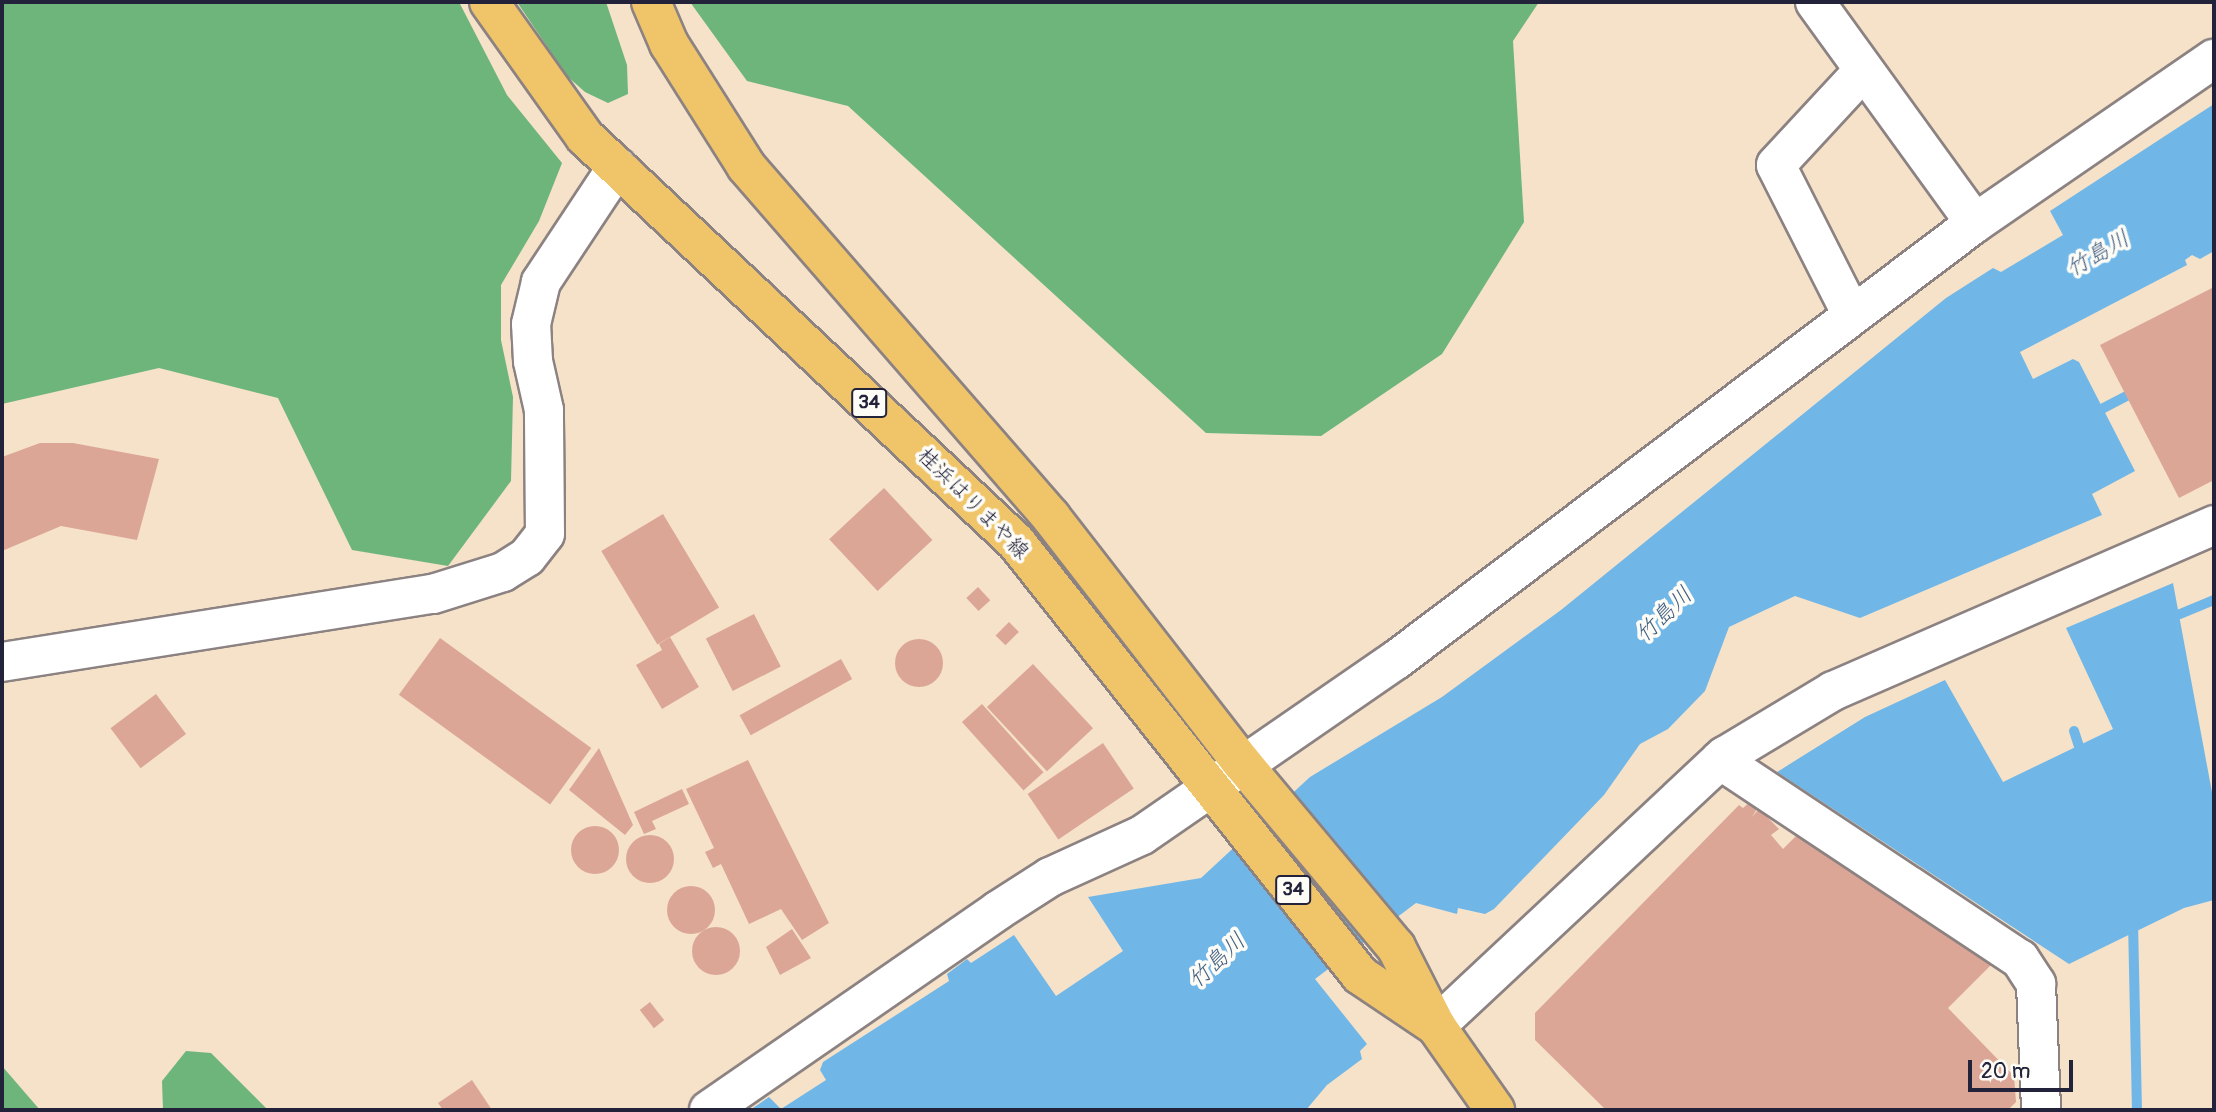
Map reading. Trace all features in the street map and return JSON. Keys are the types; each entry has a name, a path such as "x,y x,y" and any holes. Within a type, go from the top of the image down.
{"main road":[{"name":"桂浜はりまや線","path":"489,2 585,137 1016,542 1360,975 1436,1026"},
{"name":"桂浜はりまや線","path":"651,2 669,44 746,166 1051,517 1242,763 1396,947 1436,1026 1495,1110"}],"street":[{"path":"1815,2 1975,223"},
{"path":"709,1110 1050,877 1142,835 1242,763 1396,660 1975,223 2214,59"},
{"path":"1852,315 1776,165 1864,70"},
{"path":"2,662 433,594 503,572 527,557 545,534 544,410 531,324 541,282 617,167"},
{"path":"1436,1026 1720,760 1780,720 1855,680 2214,525"},
{"path":"1720,760 2020,959 2036,984 2041,1110"}],"green space":[{"path":"2,2 459,2 507,95 562,163 539,221 501,285 501,340 513,397 511,481 448,566 352,550 278,398 159,368 2,404"},
{"path":"517,2 606,2 627,65 628,94 608,103 585,92 567,76"},
{"path":"690,2 1539,2 1513,41 1524,222 1442,354 1321,436 1206,433 848,106 747,81"},
{"path":"186,1051 211,1053 268,1110 163,1110 162,1081"},
{"path":"2,1066 40,1110 2,1110"}],"water":[{"name":"竹島川","path":"2214,104 2214,251 2200,259 2192,255 2185,260 2187,265 2020,352 2033,379 2073,359 2079,362 2135,471 2092,494 2102,515 1860,618 1795,596 1729,627 1705,691 1668,729 1640,744 1604,795 1494,909 1485,914 1458,908 1457,914 1416,903 1315,979 1367,1044 1360,1051 1362,1059 1327,1085 1306,1110 750,1110 769,1097 781,1109 826,1080 820,1070 823,1062 949,981 947,974 967,959 971,963 1014,935 1056,996 1123,951 1088,897 1201,878 1310,777 1442,697 1561,610 1946,298 1993,268 2001,272 2063,235 2050,211"},
{"path":"2173,583 2214,803 2214,900 2184,908 2069,964 1777,772 1865,717 1945,680 2003,782 2113,729 2066,628"}],"building":[{"path":"2214,287 2214,480 2179,498 2100,345"},
{"path":"40,443 73,443 159,459 137,540 61,526 2,551 2,457"},
{"path":"884,488 932,540 878,591 829,539"},
{"path":"663,514 719,607 657,645 601,551"},
{"path":"978,587 990,600 979,611 966,598"},
{"path":"754,614 781,667 733,691 706,639"},
{"path":"1009,622 1019,632 1005,645 996,635"},
{"path":"670,637 699,687 662,709 636,665 662,650 659,644"},
{"path":"440,638 591,748 550,805 399,695"},
{"path":"919,639 936,646 943,663 936,680 919,687 902,680 895,663 902,646"},
{"path":"841,659 852,679 751,735 740,715"},
{"path":"1033,664 1093,728 1047,771 987,707"},
{"path":"156,694 186,734 141,768 110,728"},
{"path":"982,704 1044,772 1023,790 962,722"},
{"path":"1103,743 1134,789 1058,839 1028,794"},
{"path":"599,748 633,825 625,835 569,790"},
{"path":"748,760 829,923 802,940 781,909 749,924 721,864 713,868 705,852 714,848 686,789"},
{"path":"682,789 689,804 652,821 656,829 644,834 634,812"},
{"path":"1750,802 1757,809 1752,817 1759,809 1779,829 1771,835 1783,849 1800,832 1994,962 1948,1008 2014,1076 2016,1102 2008,1110 1606,1110 1535,1040 1535,1013 1739,805 1743,808"},
{"path":"595,826 612,833 619,850 612,867 595,874 578,867 571,850 578,833"},
{"path":"650,835 667,842 674,859 667,876 650,883 633,876 626,859 633,842"},
{"path":"691,886 708,893 715,910 708,927 691,934 674,927 667,910 674,893"},
{"path":"716,927 733,934 740,951 733,968 716,975 699,968 692,951 699,934"},
{"path":"792,929 811,958 780,975 766,947"},
{"path":"650,1002 664,1020 654,1028 640,1010"},
{"path":"472,1080 492,1110 443,1110 438,1103"}],"waterway":[{"path":"2090,415 2138,390"},
{"path":"2168,619 2214,600"},
{"path":"2074,731 2083,758"},
{"path":"2133,921 2137,1110"}]}
